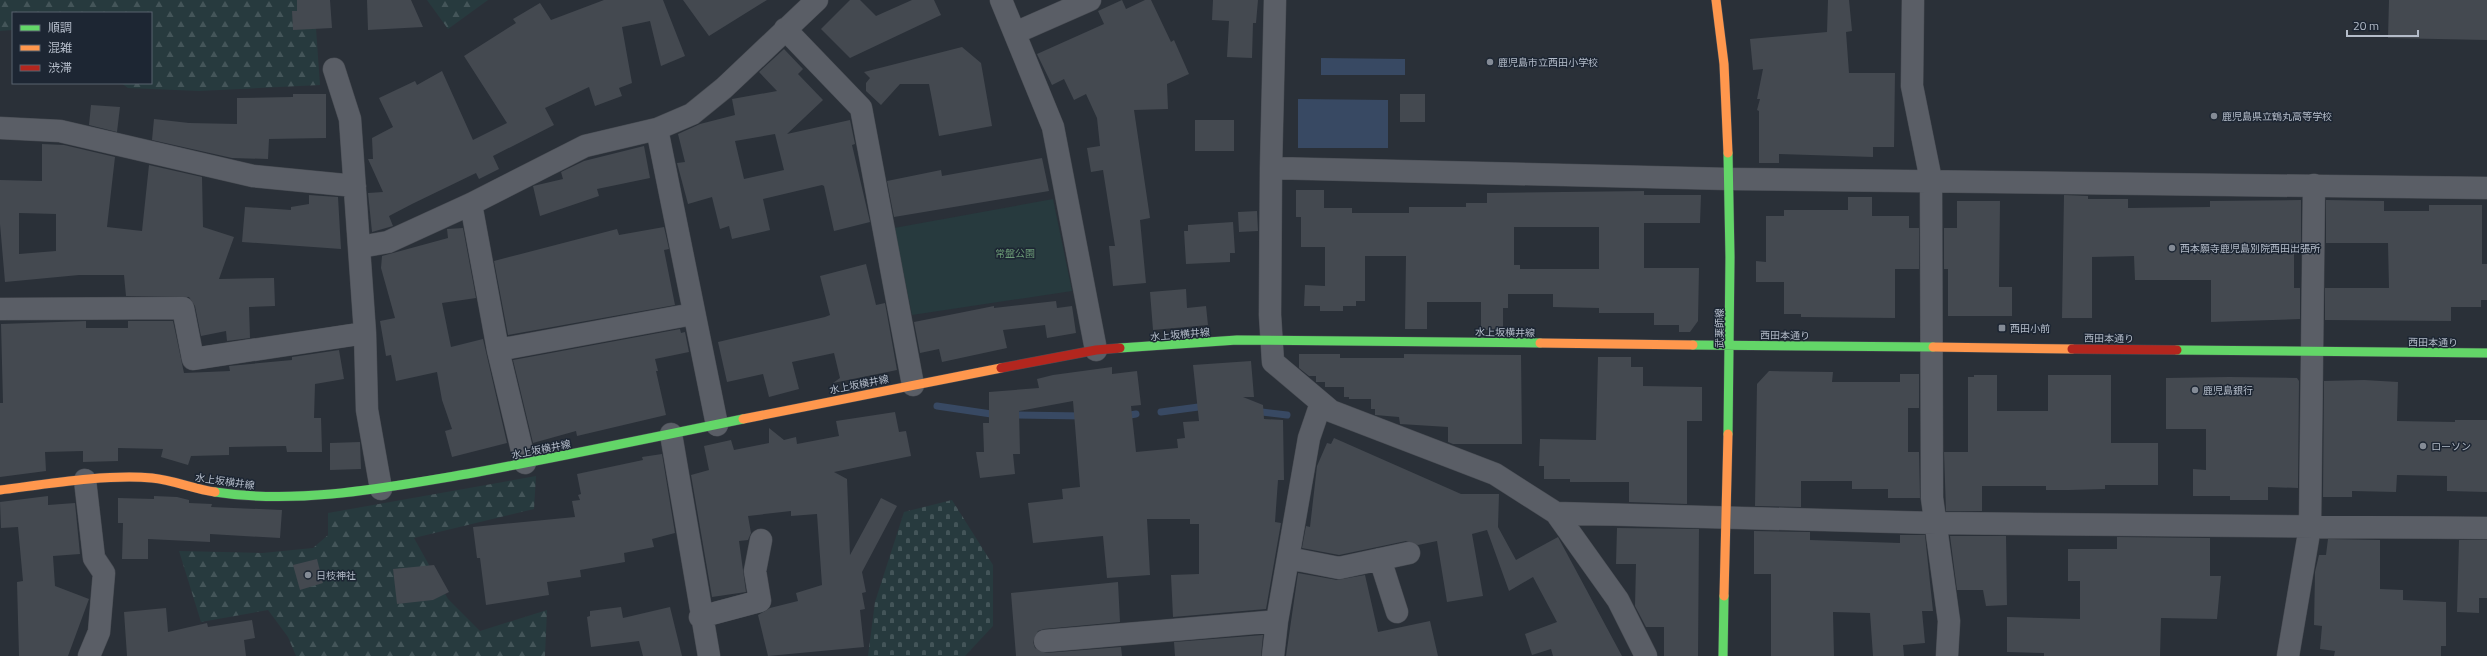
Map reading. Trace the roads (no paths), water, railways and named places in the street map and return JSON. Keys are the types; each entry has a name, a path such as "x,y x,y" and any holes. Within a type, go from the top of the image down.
{"street":[{"path":"360,247 388,242 471,204 585,146 657,130 692,114 724,88 817,0"},
{"path":"1001,0 1053,128 1096,350"},
{"path":"1015,33 1090,0"},
{"path":"1275,0 1270,168 1270,342 1273,362 1331,411 1495,474 1556,513 1618,600 1646,656"},
{"name":"武薬師線","path":"1716,0 1726,101 1729,179 1730,345 1723,656"},
{"path":"1913,0 1912,86 1931,180 1932,498 1949,621 1947,656"},
{"path":"785,29 861,108 913,385"},
{"path":"334,69 350,119 360,247 365,333 367,410 381,489"},
{"path":"0,128 60,131 253,176 355,186"},
{"path":"657,130 693,314 717,425"},
{"path":"1270,168 1729,179 1931,180 2487,188"},
{"path":"2288,656 2310,527 2314,185"},
{"path":"471,204 498,350 525,463"},
{"path":"0,309 183,308 193,359 365,333"},
{"path":"498,350 693,314"},
{"name":"水上坂横井線","path":"0,490 85,480 153,478 195,489 239,496 293,497 381,489 525,463 1096,350 1237,340 1270,342 1730,345"},
{"name":"西田本通り","path":"1730,345 2487,353"},
{"path":"1273,656 1277,621 1309,438 1321,402"},
{"path":"671,434 700,617 709,656"},
{"path":"85,480 94,558 104,573 100,625 88,656"},
{"path":"1556,513 1726,516 1936,523 2487,528"},
{"path":"700,617 760,601 755,571 762,540"},
{"path":"1288,558 1339,568 1408,553"},
{"path":"1380,559 1397,612"},
{"path":"1045,641 1277,621"}],"water":[{"path":"1321,58 1405,59 1405,75 1321,75"},
{"path":"1298,99 1388,100 1388,148 1298,148"}],"waterway":[{"path":"937,406 998,415"},
{"path":"1161,412 1206,406"},
{"path":"1254,411 1287,415"},
{"path":"1124,416 1136,414"},
{"path":"1010,415 1084,416"}],"place":[{"name":"鹿児島市立西田小学校","path":"1490,62"},
{"name":"鹿児島県立鶴丸高等学校","path":"2214,116"},
{"name":"西本願寺鹿児島別院西田出張所","path":"2172,248"},
{"name":"西田小前","path":"2002,328"},
{"name":"鹿児島銀行","path":"2195,390"},
{"name":"ローソン","path":"2423,446"},
{"name":"日枝神社","path":"308,575"}],"park label":[{"name":"常盤公園","path":"1015,253"}]}
